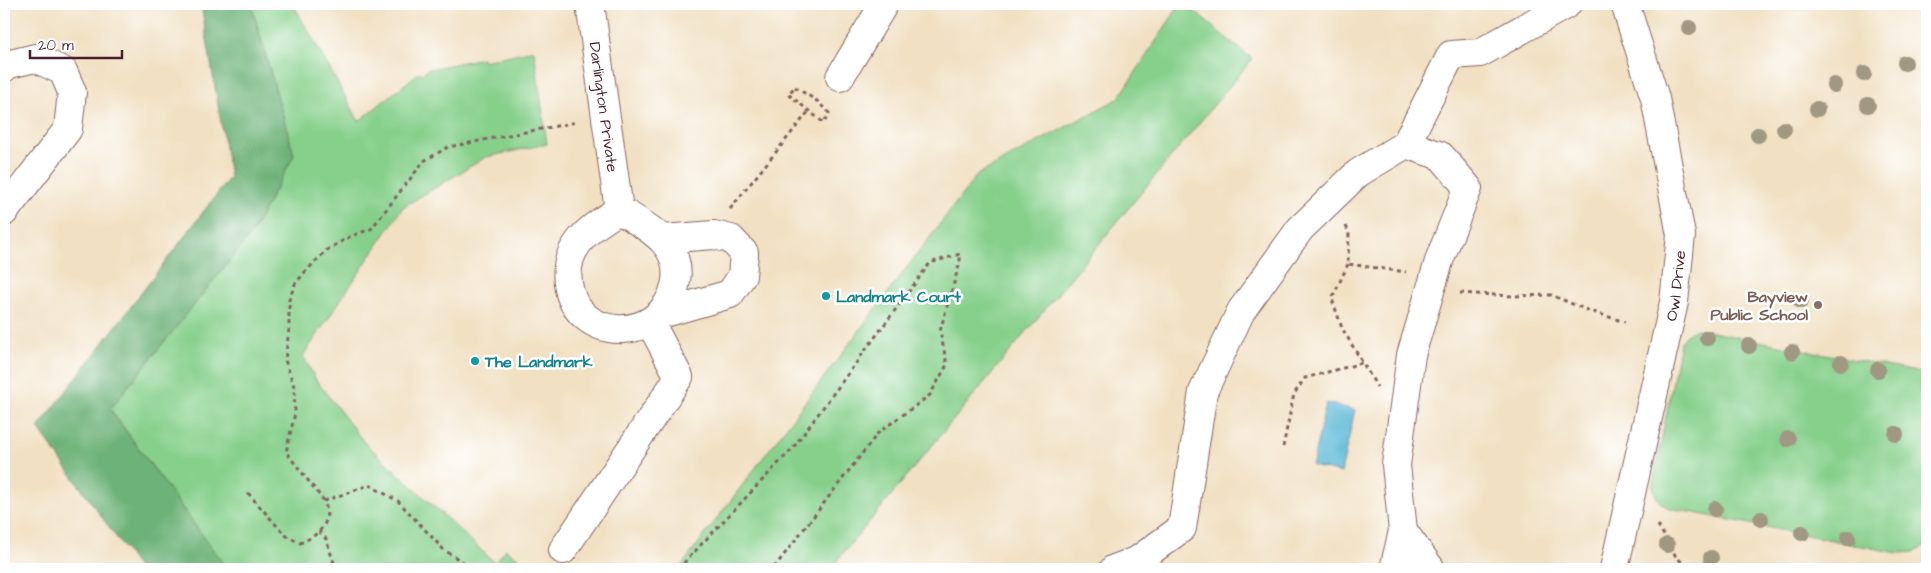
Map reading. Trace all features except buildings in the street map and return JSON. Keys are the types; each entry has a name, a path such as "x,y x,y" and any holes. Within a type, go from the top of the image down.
{"street":[{"name":"Darlington Private","path":"590,4 619,210"},
{"path":"840,77 884,4"},
{"path":"1114,569 1138,560 1182,528 1204,392 1241,311 1300,229 1358,173 1406,144 1451,55 1480,53 1566,4"},
{"name":"Owl Drive","path":"1614,569 1674,302 1681,235 1655,98 1625,4"},
{"path":"4,68 6,65 36,58 63,71 72,92 68,128 4,212"},
{"path":"1394,569 1402,531 1396,465 1412,355 1440,258 1468,188 1441,156 1406,144"},
{"path":"655,318 672,297 676,277 673,256 662,239 652,230 619,210 588,232 578,242 569,260 567,274 568,287 573,300 581,312 604,327 617,330 631,329 655,318 730,294 742,276 744,253 731,239 714,236 662,239"},
{"path":"563,550 679,377 655,318"},
{"path":"1402,531 1431,569"}],"path":[{"path":"795,87 817,101 829,112 824,123 809,111 788,94 795,87"},
{"path":"714,236 735,201 809,111"},
{"path":"248,493 284,535 300,543 313,538 326,524 327,509 324,501 286,452 295,413 294,386 286,360 289,300 295,284 327,250 351,236 371,229 424,161 448,147 546,128"},
{"path":"1335,195 1349,234 1348,264 1332,299 1342,328 1401,428"},
{"path":"678,569 792,448 930,263 960,254 960,262 940,331 946,365 930,395 878,432 772,569"},
{"path":"1348,264 1432,284 1512,296 1551,295 1587,310 1625,322"},
{"path":"1283,447 1294,394 1305,378 1362,363"},
{"path":"324,501 369,485 398,501 444,550 474,569"},
{"path":"1658,525 1675,555 1688,569"},
{"path":"319,531 326,539 336,569"}],"green space":[{"path":"201,4 251,4 294,155 251,234 110,409 227,569 139,569 38,428 230,177"},
{"path":"251,4 293,4 359,121 420,72 422,74 426,70 482,58 483,61 534,50 547,144 486,157 403,207 303,356 316,380 363,441 495,563 506,549 532,569 227,569 110,409 251,234 294,155"},
{"path":"1180,4 1185,4 1252,59 830,569 679,569 977,175 1119,98"},
{"path":"1697,329 1927,374 1927,545 1914,552 1898,553 1669,508 1662,504 1656,496 1653,485 1680,343 1686,335"}],"water":[{"path":"1326,403 1355,410 1341,473 1312,466"}],"place":[{"name":"Landmark Court","path":"826,296"},
{"name":"Bayview Public School","path":"1818,305"},
{"name":"The Landmark","path":"475,361"}]}
